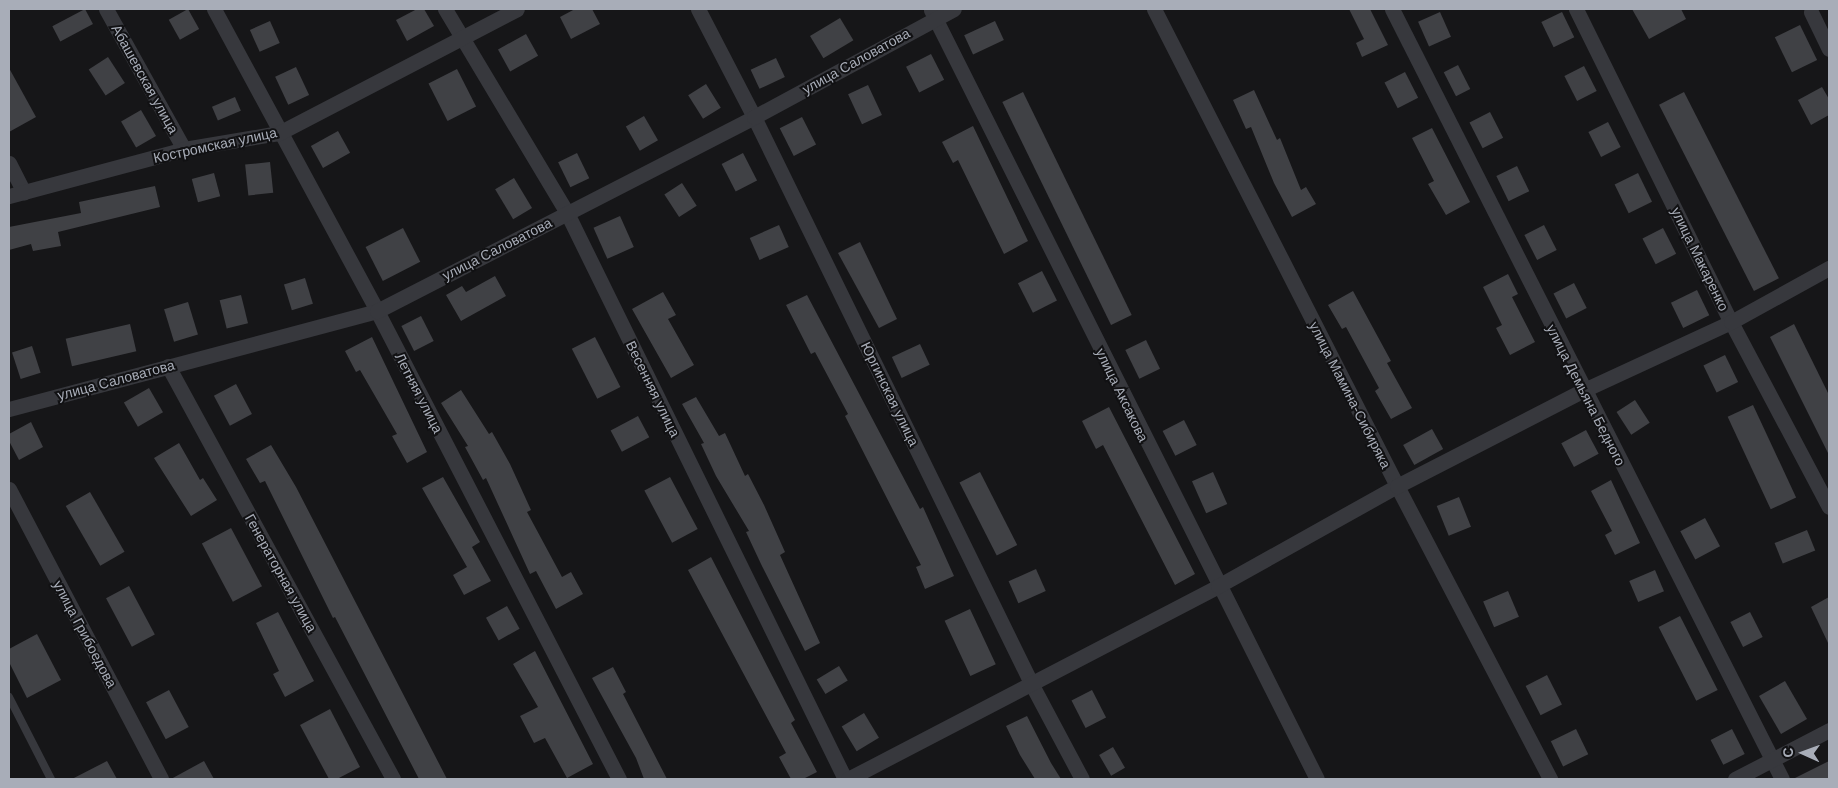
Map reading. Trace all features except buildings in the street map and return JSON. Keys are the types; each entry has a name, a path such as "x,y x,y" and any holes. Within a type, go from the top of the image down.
{"street":[{"name":"Абашевская улица","path":"106,9 184,149"},
{"name":"Летняя улица","path":"214,9 279,133 377,311 619,779"},
{"name":"Весенняя улица","path":"445,9 459,37 567,213 846,779"},
{"name":"Костромская улица","path":"9,196 184,149 279,133 459,37 517,9"},
{"name":"Юргинская улица","path":"698,9 754,117 1032,685 1082,779"},
{"name":"улица Саловатова","path":"9,409 377,311 754,117 932,13 954,9"},
{"name":"улица Мамина-Сибиряка","path":"1154,9 1396,486 1550,779"},
{"name":"улица Демьяна Бедного","path":"1392,9 1782,779"},
{"name":"улица Макаренко","path":"1576,9 1731,322 1829,506"},
{"path":"1811,12 1829,49"},
{"name":"улица Аксакова","path":"932,13 1218,586 1318,779"},
{"path":"9,163 24,192"},
{"path":"846,779 1032,685 1218,586 1396,486 1584,390 1731,322 1829,268"},
{"name":"Генераторная улица","path":"168,366 393,779"},
{"name":"улица Грибоедова","path":"9,489 161,779"},
{"path":"1736,779 1829,730"}],"lane":[{"path":"9,697 51,779"}]}
